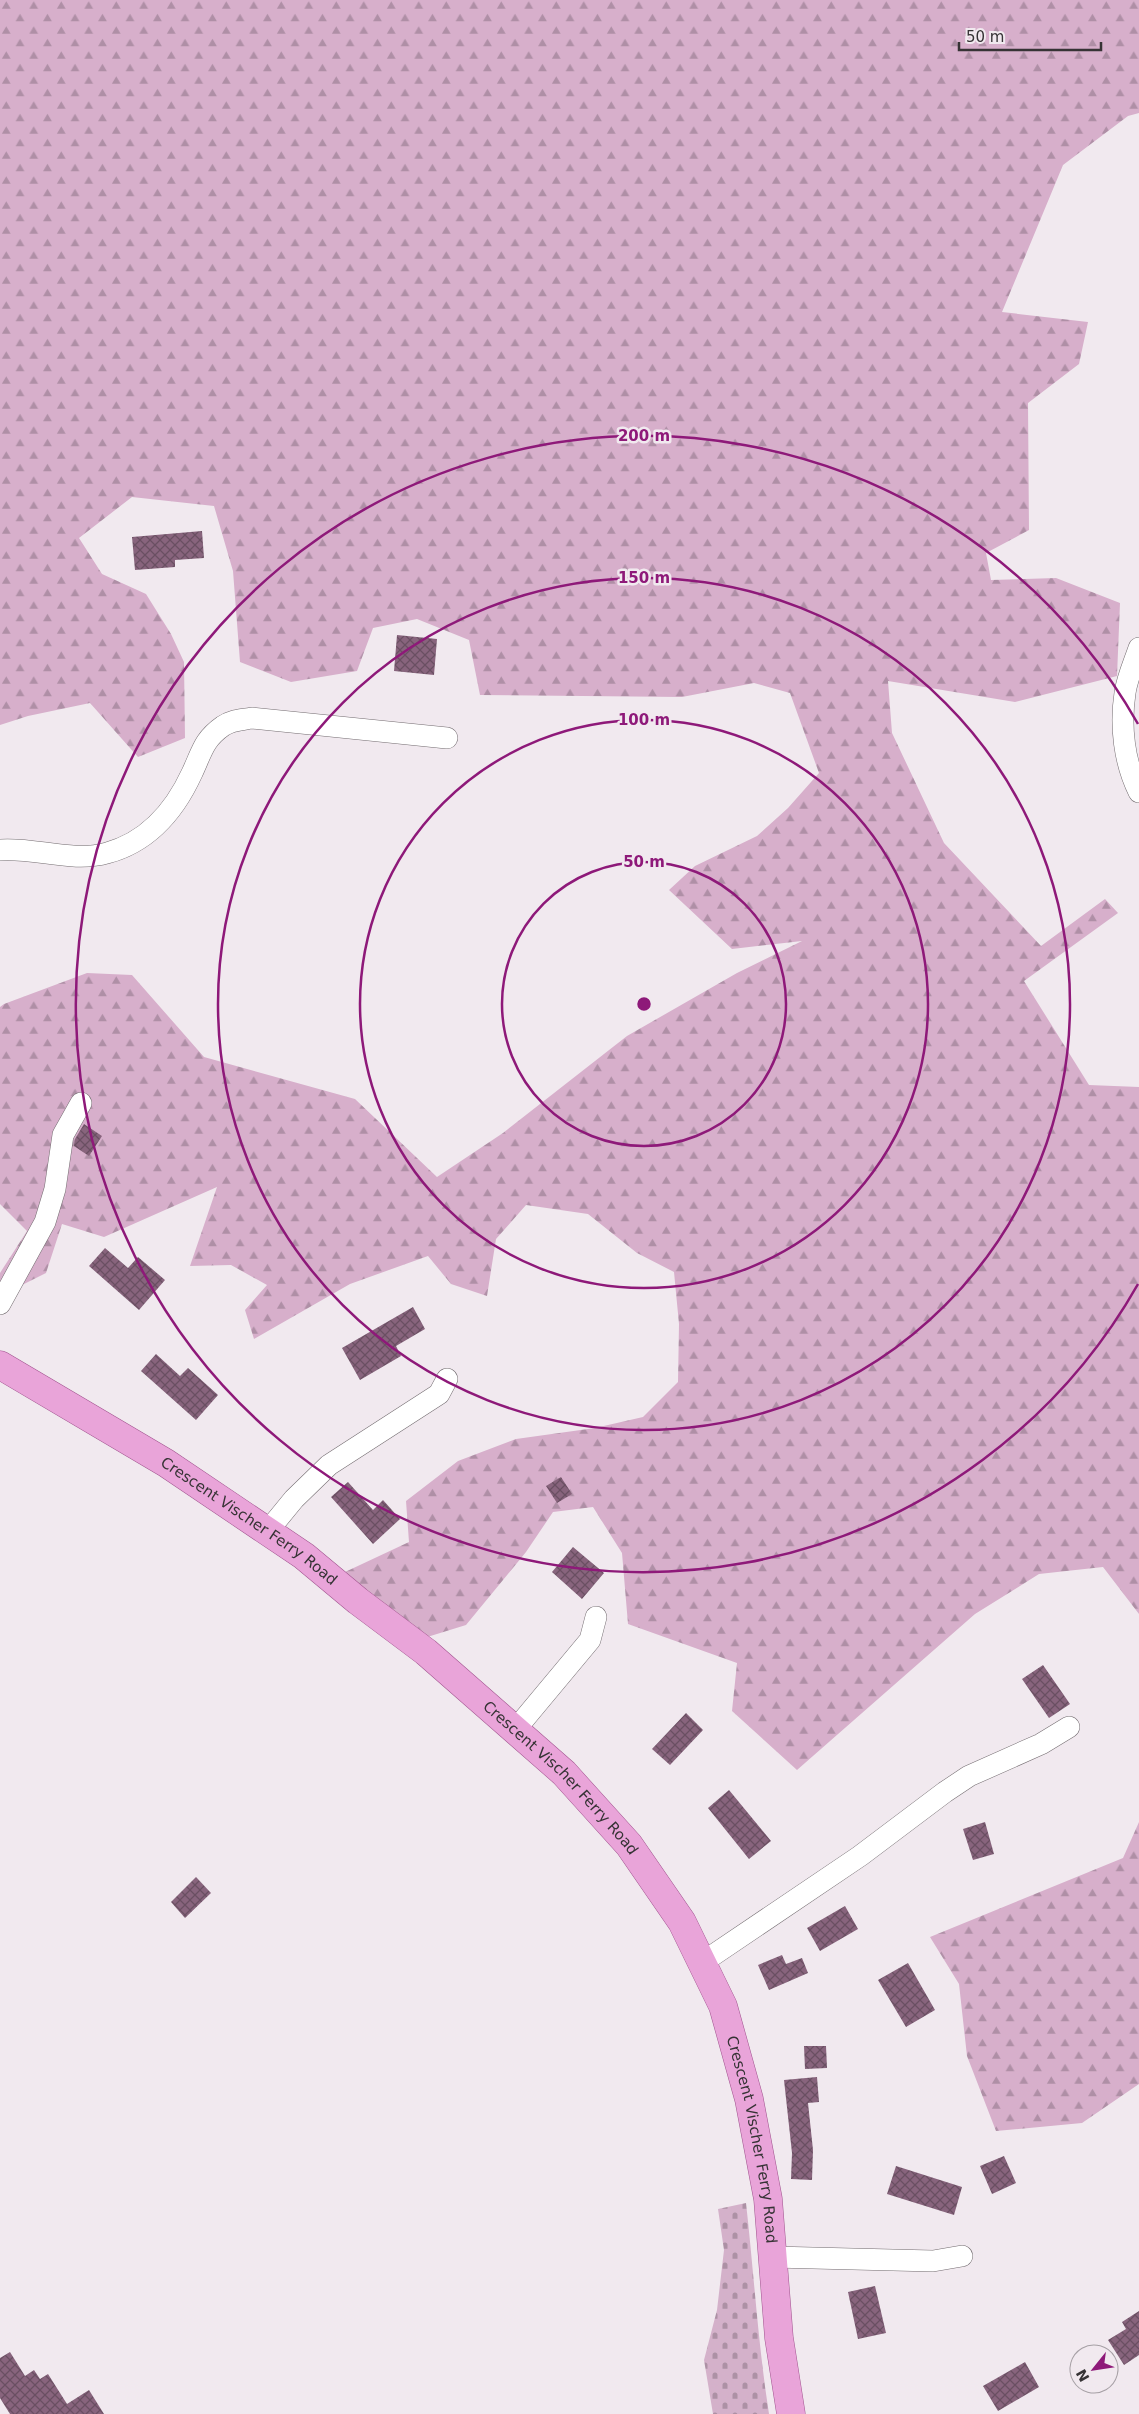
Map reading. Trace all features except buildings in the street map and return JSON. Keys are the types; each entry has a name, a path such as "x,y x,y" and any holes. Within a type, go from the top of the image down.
{"main road":[{"name":"Crescent Vischer Ferry Road","path":"0,1365 166,1463 304,1556 358,1601 426,1652 564,1773 629,1845 682,1922 723,2006 749,2099 768,2199 779,2338 791,2414"}],"street":[{"path":"1139,648 1125,692 1122,728 1126,756 1139,792"},
{"path":"0,850 86,856 107,854 128,844 163,820 174,808 193,771 202,746 229,722 252,718 447,738"},
{"path":"0,1304 45,1222 55,1189 63,1135 81,1103"},
{"path":"267,1532 294,1498 329,1465 439,1394 447,1379"},
{"path":"515,1730 585,1647 590,1640 596,1617"},
{"path":"703,1962 860,1856 969,1776 1041,1744 1069,1727"},
{"path":"773,2257 933,2261 962,2256"}],"green space":[{"path":"0,0 1139,0 1139,113 1128,116 1063,165 1002,312 1088,322 1079,364 1028,403 1029,530 986,553 991,580 1056,578 1120,603 1117,676 1015,702 888,681 892,733 944,843 1041,946 1105,899 1118,913 1024,981 1089,1085 1139,1087 1139,1614 1103,1567 1039,1574 975,1614 797,1770 732,1711 737,1663 628,1624 622,1553 593,1507 553,1512 526,1552 466,1625 424,1638 345,1572 409,1542 406,1501 458,1461 516,1439 595,1428 643,1417 678,1382 679,1324 674,1272 637,1253 588,1214 526,1205 496,1239 487,1296 451,1284 428,1256 350,1284 254,1339 245,1310 267,1285 231,1265 190,1266 217,1187 104,1237 62,1224 46,1273 0,1296 0,1273 27,1231 0,1204 0,1007 4,1004 87,973 132,975 204,1057 355,1099 437,1177 503,1133 627,1036 737,973 802,941 732,949 669,890 695,866 757,836 788,808 819,773 790,693 754,683 682,697 480,695 469,640 417,619 373,628 357,671 291,682 240,662 233,571 214,506 132,497 79,538 102,574 146,594 171,634 184,662 185,738 138,757 90,703 28,716 0,725"},
{"path":"1139,1822 1139,2084 1082,2123 996,2131 967,2056 959,1984 930,1937 1123,1858"},
{"path":"746,2203 769,2414 713,2414 704,2360 717,2310 724,2250 718,2209"}]}
